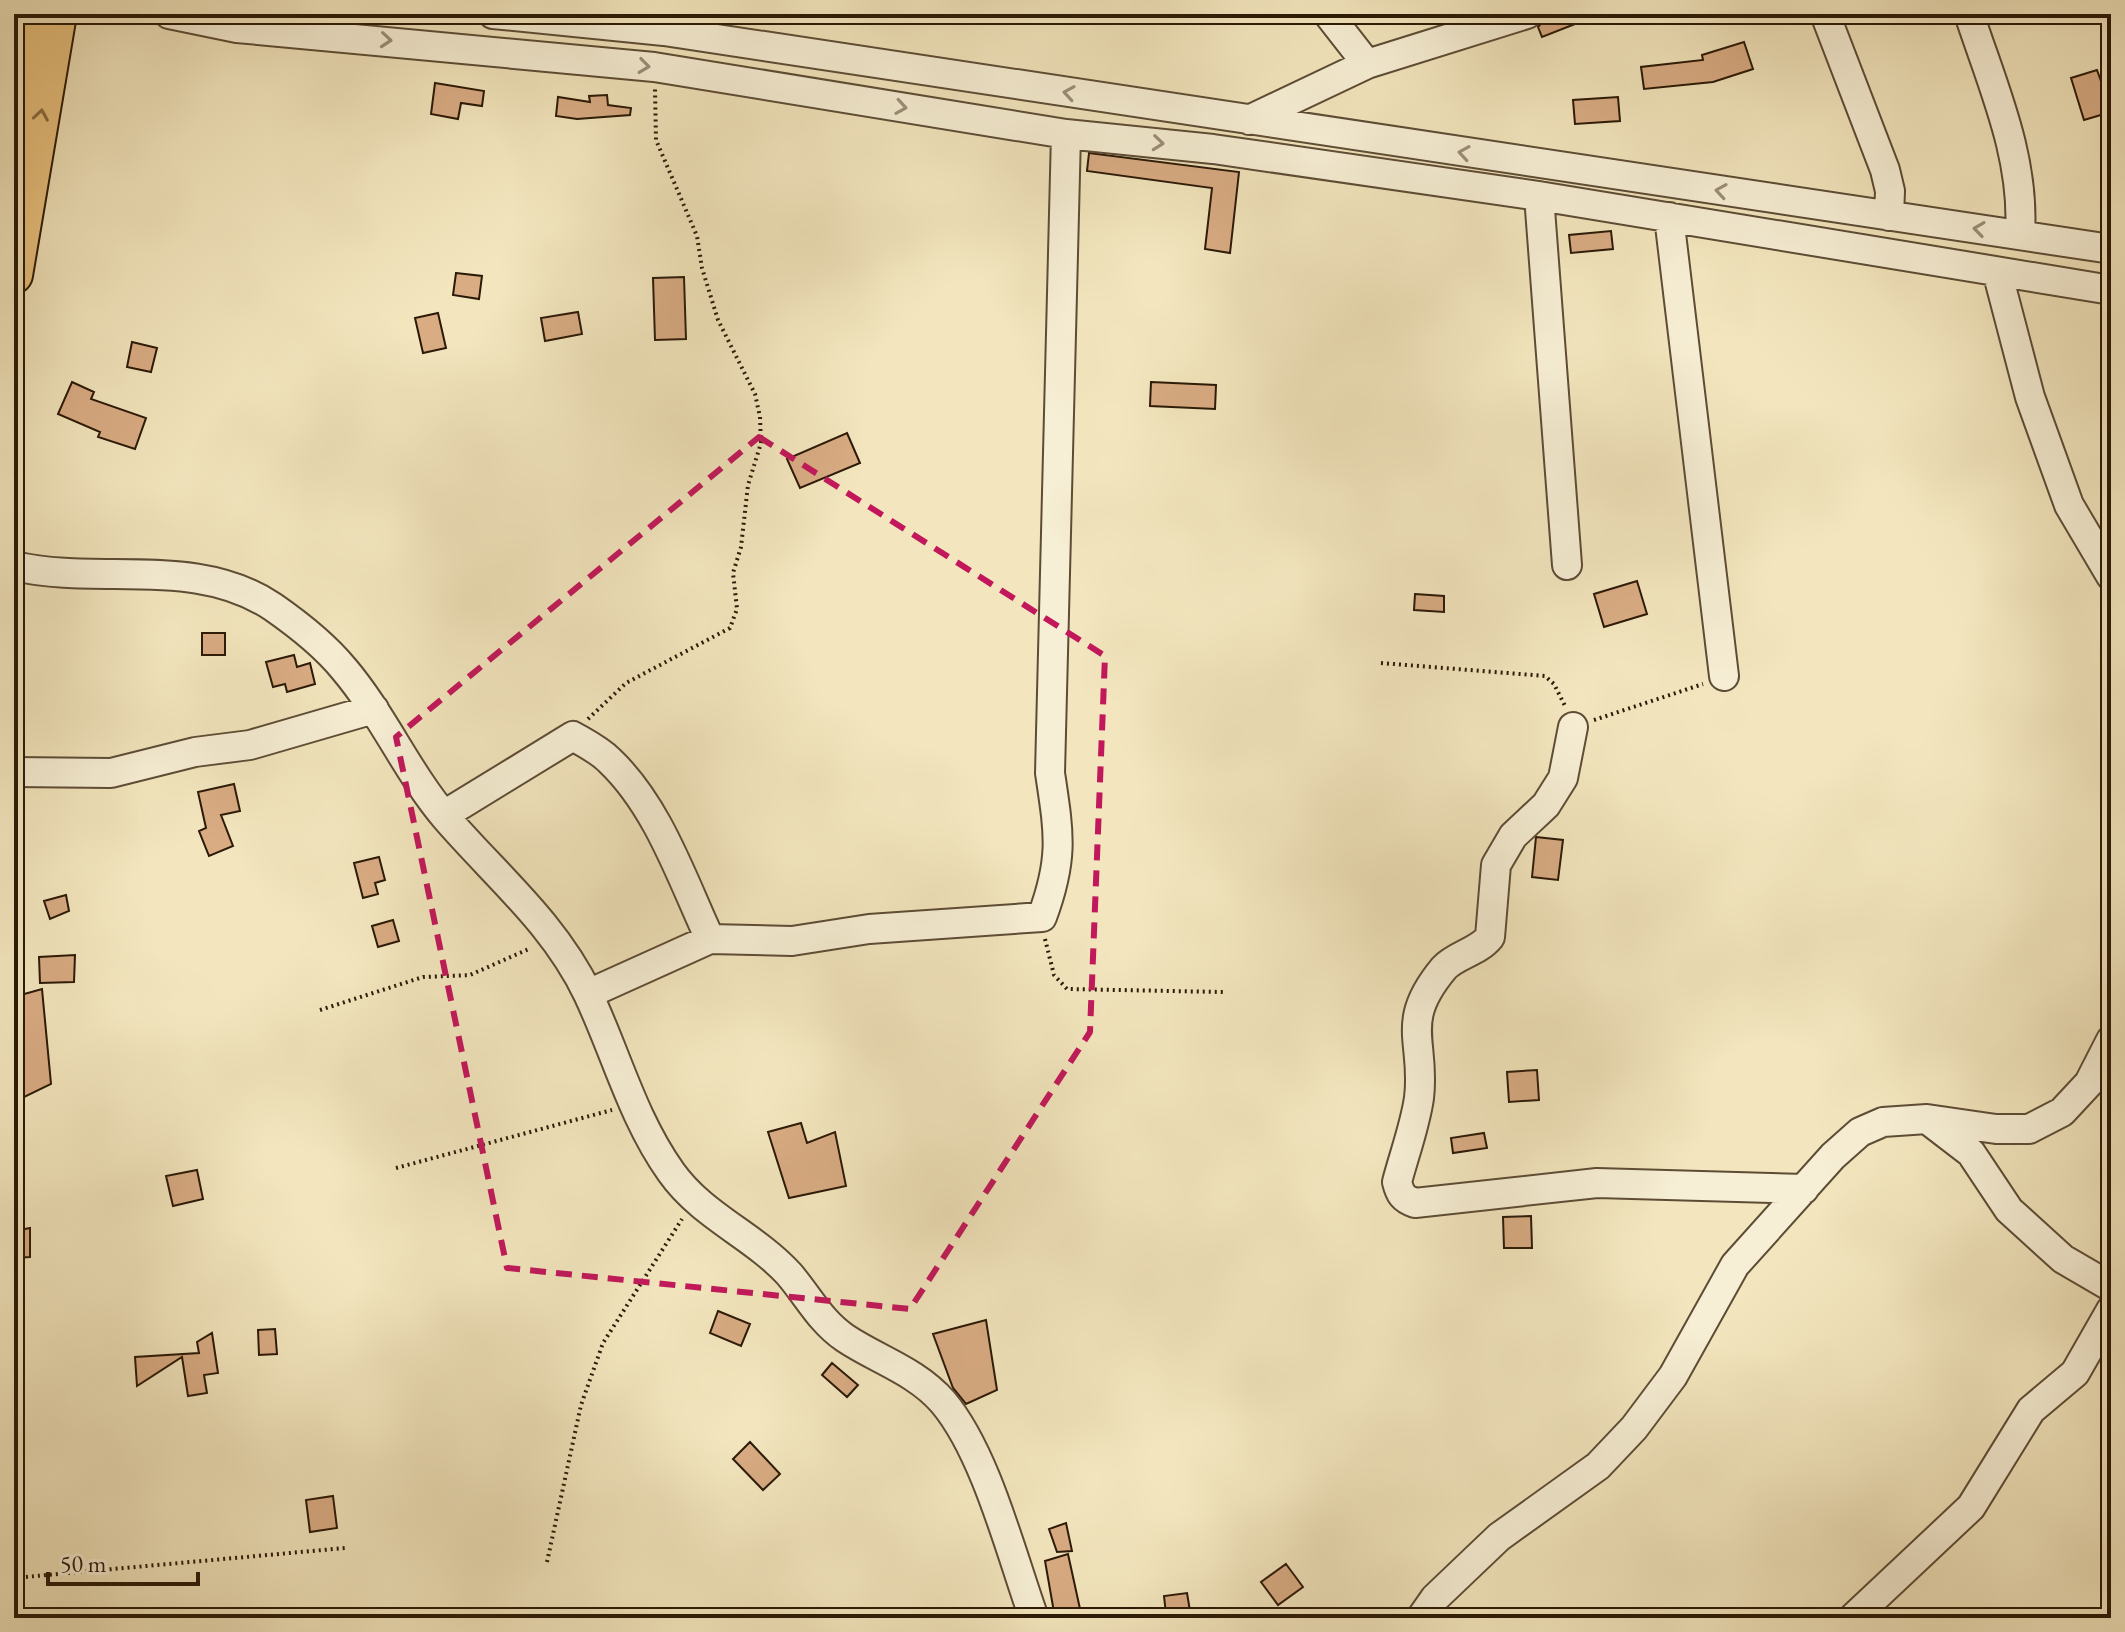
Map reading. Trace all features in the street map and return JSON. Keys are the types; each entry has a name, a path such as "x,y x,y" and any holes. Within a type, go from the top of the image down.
{"main road":[{"path":"14,91 26,14"},
{"path":"14,275 58,14"}],"street":[{"path":"169,14 237,28 654,67 1066,134 1213,149 1539,196 1998,275 2111,290"},
{"path":"493,14 561,16 2111,249"},
{"path":"1328,14 1367,64"},
{"path":"1825,14 1885,170 1890,191 1889,216"},
{"path":"1969,14 2011,143 2022,194 2020,234"},
{"path":"1249,120 1367,64 1507,17"},
{"path":"588,994 710,939 792,941 869,929 1042,917 1053,889 1060,849 1050,773 1066,134"},
{"path":"1539,196 1567,565"},
{"path":"1669,217 1724,676"},
{"path":"1998,275 2030,397 2069,505 2111,576"},
{"path":"14,566 48,574 184,576 228,583 273,608 343,666 444,815 556,938 588,994 633,1102 669,1170 694,1200 788,1273 828,1326 922,1382 944,1403 972,1447 1034,1618"},
{"path":"14,772 111,773 195,752 250,745 374,709"},
{"path":"1573,727 1563,778 1546,805 1513,836 1496,865 1490,937 1483,945 1446,965 1419,1009 1414,1033 1419,1096 1397,1182 1404,1200 1415,1203 1597,1183 1804,1189"},
{"path":"444,815 573,736 607,758 633,786 667,846 710,939"},
{"path":"1421,1618 1435,1598 1499,1537 1598,1466 1634,1428 1673,1376 1735,1265 1860,1132 1883,1122 1927,1119 1996,1129 2029,1129 2062,1112 2089,1083 2111,1040"},
{"path":"1927,1119 1971,1153 2009,1210 2063,1259 2111,1287"},
{"path":"1853,1618 1971,1507 2031,1410 2075,1373 2111,1310"}],"path":[{"path":"573,736 626,683 730,628 737,609 733,573 741,547 748,485 761,443 755,394 718,320 702,268 697,236 656,140 654,67"},
{"path":"1381,663 1545,676 1554,684 1573,727 1724,676"},
{"path":"1042,917 1054,975 1067,989 1223,992"},
{"path":"320,1010 423,977 470,975 556,938"},
{"path":"396,1168 633,1102"},
{"path":"547,1562 581,1405 603,1343 656,1265 694,1200"},
{"path":"14,1578 345,1548"}],"highlighted area":[{"path":"759,437 1105,656 1090,1032 910,1309 507,1268 396,737"}],"building":[{"path":"1549,14 1598,15 1542,37 1538,27"},
{"path":"1744,42 1753,69 1713,82 1644,89 1641,67 1703,60 1702,55"},
{"path":"2097,70 2101,81 2111,78 2111,112 2084,120 2071,78"},
{"path":"435,83 484,91 482,106 461,103 458,119 431,114"},
{"path":"607,95 608,105 631,108 630,115 577,119 556,116 558,97 590,102 589,96"},
{"path":"1618,97 1620,121 1575,124 1573,100"},
{"path":"1089,153 1239,172 1230,253 1205,249 1212,188 1087,171"},
{"path":"1611,231 1613,249 1571,253 1569,235"},
{"path":"456,273 482,276 479,299 453,295"},
{"path":"684,277 686,339 655,340 653,278"},
{"path":"578,312 582,334 545,341 541,318"},
{"path":"438,313 446,348 423,353 415,318"},
{"path":"132,342 157,348 151,372 127,367"},
{"path":"72,382 94,392 91,399 146,418 135,449 98,437 100,432 58,414"},
{"path":"1151,382 1216,385 1215,409 1150,406"},
{"path":"847,433 860,463 800,488 787,459"},
{"path":"1637,581 1647,614 1604,627 1594,594"},
{"path":"1415,594 1444,596 1444,612 1414,610"},
{"path":"202,633 225,633 225,655 202,655"},
{"path":"294,655 297,667 310,663 315,684 287,692 285,684 273,687 266,662"},
{"path":"234,784 240,811 221,815 233,846 209,856 199,831 206,828 198,792"},
{"path":"1536,837 1563,840 1558,880 1532,877"},
{"path":"379,857 385,880 375,883 378,894 363,898 354,863"},
{"path":"66,895 69,911 50,919 44,901"},
{"path":"393,920 399,941 378,947 372,926"},
{"path":"75,955 74,982 40,983 39,957"},
{"path":"42,989 51,1084 14,1102 17,996"},
{"path":"1537,1070 1539,1100 1509,1102 1507,1072"},
{"path":"801,1123 807,1143 835,1132 846,1186 789,1198 768,1132"},
{"path":"1484,1133 1487,1148 1453,1153 1451,1138"},
{"path":"197,1170 203,1199 173,1206 166,1176"},
{"path":"1531,1216 1532,1248 1504,1248 1503,1217"},
{"path":"30,1228 30,1257 14,1258 14,1231"},
{"path":"718,1311 750,1324 741,1346 710,1333"},
{"path":"986,1320 997,1390 966,1404 953,1388 933,1334"},
{"path":"275,1329 277,1354 259,1355 258,1330"},
{"path":"212,1333 218,1373 204,1375 207,1393 188,1396 182,1357 137,1386 135,1357 199,1353 197,1342"},
{"path":"832,1363 858,1385 847,1397 822,1375"},
{"path":"750,1442 780,1474 763,1490 733,1459"},
{"path":"333,1496 337,1528 310,1532 306,1500"},
{"path":"1066,1523 1072,1551 1057,1552 1049,1529"},
{"path":"1068,1554 1082,1618 1055,1618 1045,1561"},
{"path":"1286,1564 1303,1587 1278,1605 1261,1582"},
{"path":"1187,1593 1190,1611 1166,1614 1164,1596"}]}
